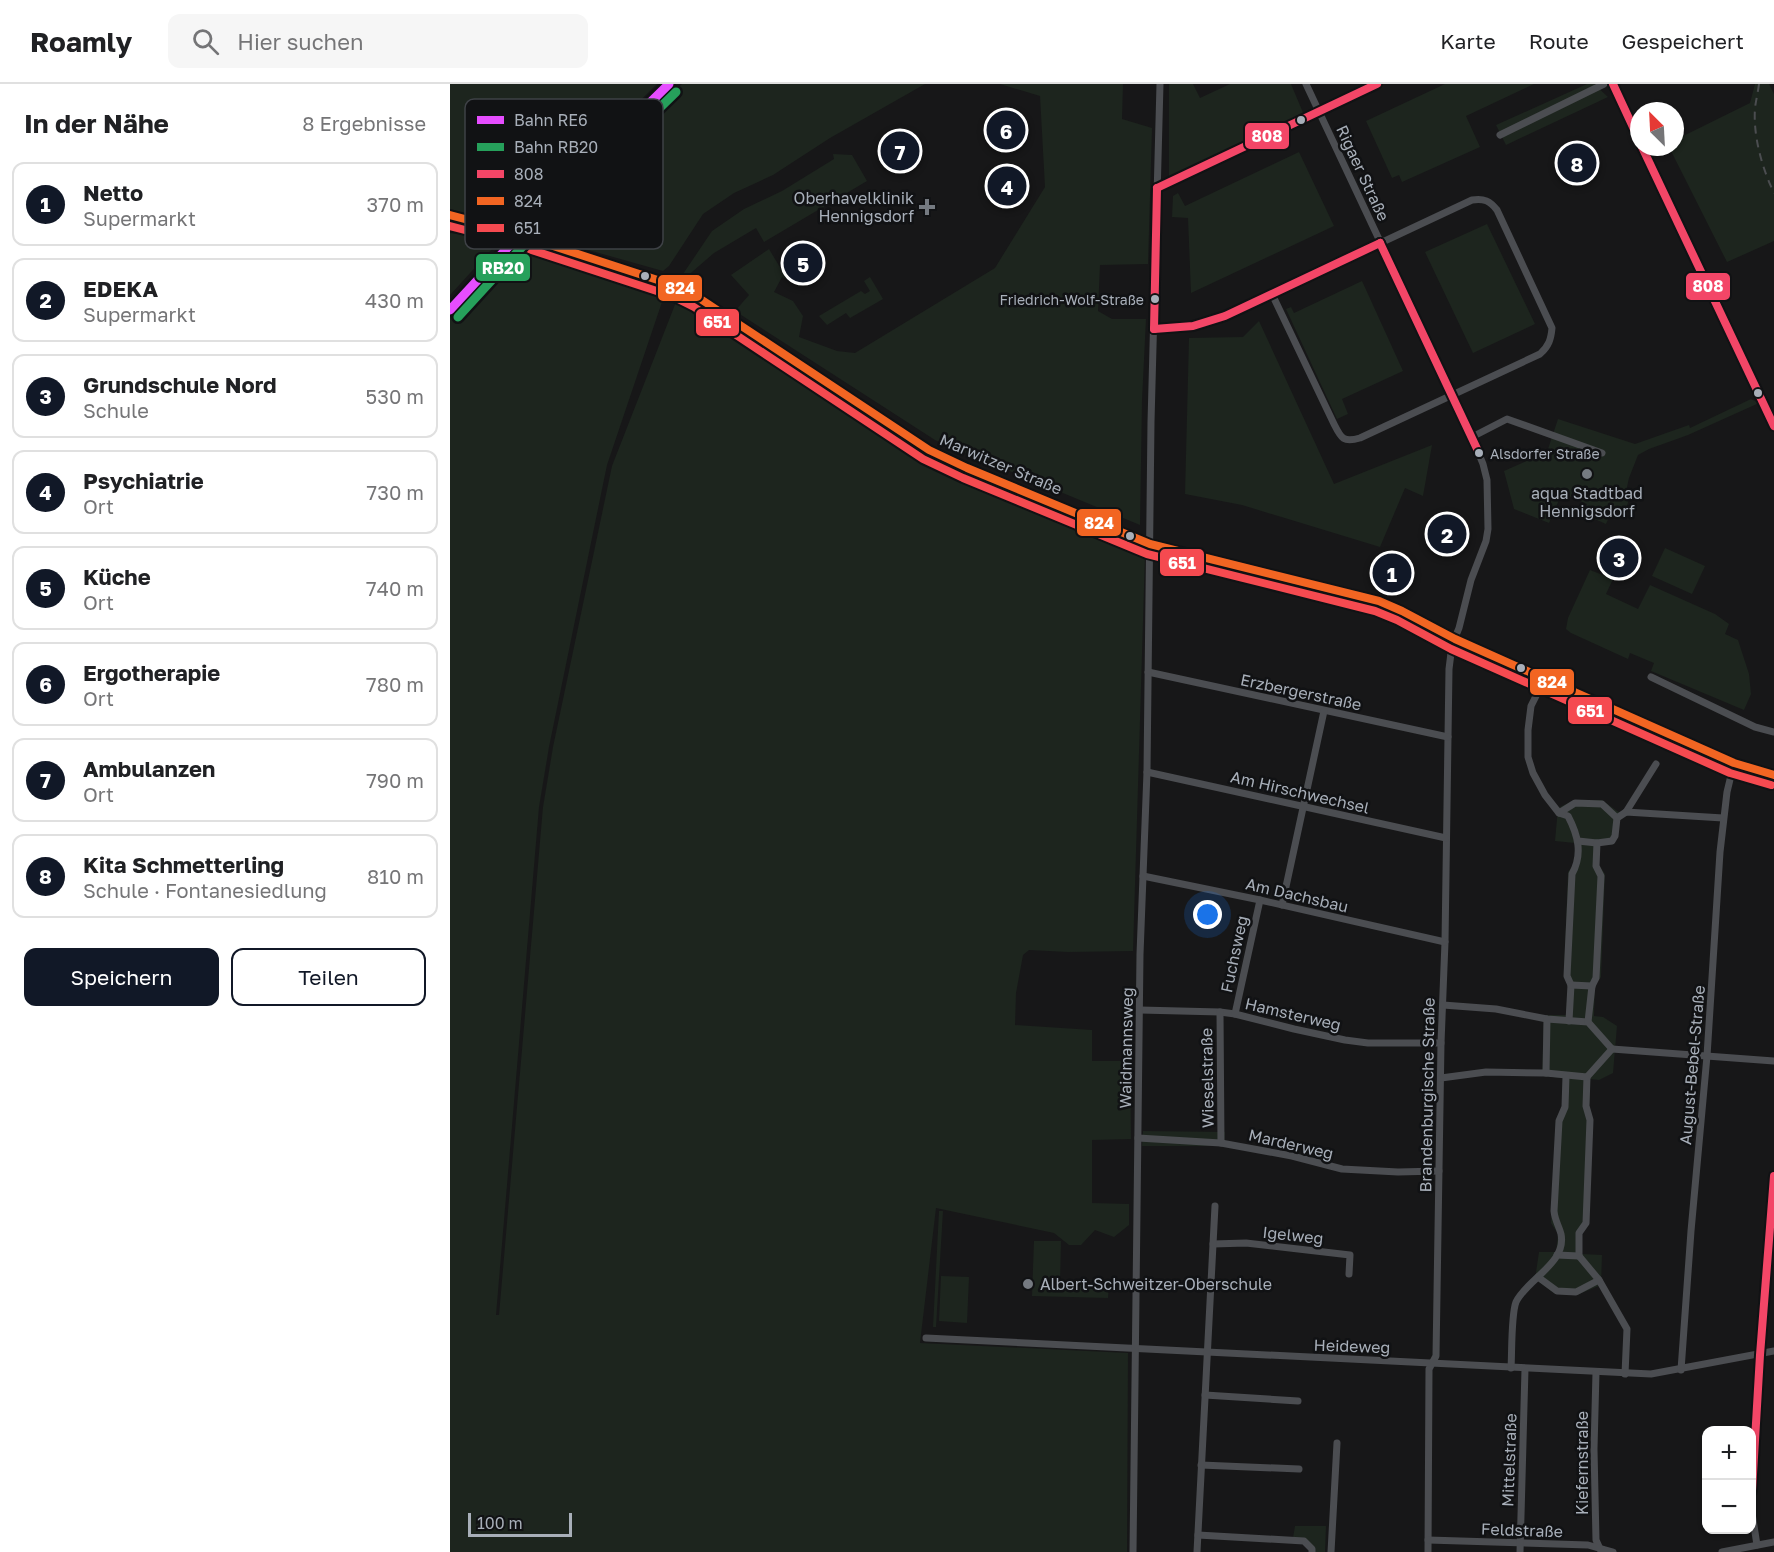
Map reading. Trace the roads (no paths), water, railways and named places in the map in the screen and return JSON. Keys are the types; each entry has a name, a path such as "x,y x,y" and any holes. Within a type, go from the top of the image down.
{"main road":[{"name":"Marwitzer Straße","path":"450,215 465,219"},
{"name":"Marwitzer Straße","path":"563,249 676,286 699,298 894,428 929,450 967,468 1150,544 1370,598 1402,611 1455,639 1734,763 1774,775"}],"street":[{"path":"1150,544 1160,84"},
{"name":"Rigaer Straße","path":"1306,84 1453,395 1488,480 1486,541 1455,639"},
{"path":"1157,188 1377,84"},
{"path":"1500,135 1604,84"},
{"path":"1613,84 1630,121"},
{"path":"1646,156 1774,426"},
{"path":"1154,329 1193,326 1224,316 1472,200 1482,198 1497,210 1552,328 1551,339 1540,354 1360,438 1352,441 1344,440 1334,424 1272,294"},
{"path":"1472,437 1507,419 1602,453"},
{"name":"Waidmannsweg","path":"1133,1552 1135,1292 1150,544"},
{"name":"Brandenburgische Straße","path":"1428,1552 1429,1369 1436,1356 1440,1043 1445,942 1449,669 1450,652 1455,639"},
{"name":"Erzbergerstraße","path":"1148,672 1449,737"},
{"path":"1651,677 1755,727 1774,732"},
{"path":"1545,678 1531,706 1528,757 1538,783 1559,813 1568,816 1578,841 1577,864 1572,874 1567,976 1571,985 1569,1021"},
{"path":"1282,905 1324,711"},
{"name":"August-Bebel-Straße","path":"1681,1370 1726,792 1734,763"},
{"path":"1578,841 1597,843 1612,841 1615,836 1617,818 1626,812 1656,764"},
{"name":"Am Hirschwechsel","path":"1147,772 1446,838"},
{"path":"1559,813 1575,803 1602,804 1617,818"},
{"path":"1626,812 1724,818"},
{"path":"1588,1022 1592,986 1596,978 1601,876 1596,866 1597,843"},
{"name":"Am Dachsbau","path":"1143,876 1445,942"},
{"name":"Fuchsweg","path":"1235,1014 1260,900"},
{"path":"1571,985 1592,986"},
{"path":"1443,1005 1496,1009 1547,1019 1588,1022 1612,1049 1774,1061"},
{"name":"Hamsterweg","path":"1140,1010 1235,1014 1345,1040 1368,1043 1440,1043"},
{"name":"Wieselstraße","path":"1220,1012 1221,1143"},
{"path":"1546,1073 1547,1019"},
{"path":"1612,1049 1587,1077 1586,1106 1590,1120 1586,1223 1579,1233 1579,1256 1599,1281 1627,1329 1625,1374"},
{"path":"1441,1078 1486,1072 1546,1073 1587,1077"},
{"path":"1511,1368 1516,1303 1560,1250 1561,1233 1555,1222 1554,1211 1559,1121 1565,1107 1566,1076"},
{"name":"Marderweg","path":"1138,1138 1221,1143 1292,1156 1342,1169 1439,1172"},
{"path":"1753,1480 1774,1176"},
{"path":"1197,1552 1215,1206"},
{"name":"Igelweg","path":"1213,1244 1246,1243 1351,1251 1349,1274"},
{"path":"1557,1255 1579,1256"},
{"path":"1538,1277 1557,1291 1576,1292 1599,1281"},
{"name":"Heideweg","path":"927,1338 1625,1374 1651,1374 1681,1370 1774,1351"},
{"name":"Mittelstraße","path":"1520,1552 1525,1369"},
{"name":"Kiefernstraße","path":"1596,1372 1594,1449 1596,1540 1600,1550"},
{"path":"1205,1395 1298,1401"},
{"path":"1331,1552 1337,1443"},
{"path":"1202,1465 1299,1469"},
{"path":"1755,1534 1757,1545"},
{"path":"1198,1536 1304,1541 1312,1552"},
{"name":"Feldstraße","path":"1428,1540 1588,1545 1613,1552"},
{"path":"1722,1552 1774,1542"}],"railway":[{"path":"1759,84 1755,108 1755,130 1762,163 1774,193"}],"rail line":[{"name":"RE6","path":"654,99 669,84"},
{"name":"RB20","path":"663,105 676,92"},
{"name":"RE6","path":"450,310 506,249"},
{"name":"RB20","path":"458,317 520,249"}],"place":[{"name":"Ergotherapie","path":"1006,130"},
{"name":"Ambulanzen","path":"900,151"},
{"name":"Kita Schmetterling","path":"1577,163"},
{"name":"Psychiatrie","path":"1007,186"},
{"name":"Oberhavelklinik Hennigsdorf","path":"927,207"},
{"name":"Küche","path":"803,263"},
{"name":"Friedrich-Wolf-Straße","path":"1155,299"},
{"name":"Alsdorfer Straße","path":"1479,453"},
{"name":"aqua Stadtbad Hennigsdorf","path":"1587,474"},
{"name":"EDEKA","path":"1447,534"},
{"name":"Grundschule Nord","path":"1619,558"},
{"name":"Netto","path":"1392,573"},
{"name":"Albert-Schweitzer-Oberschule","path":"1028,1284"}]}
